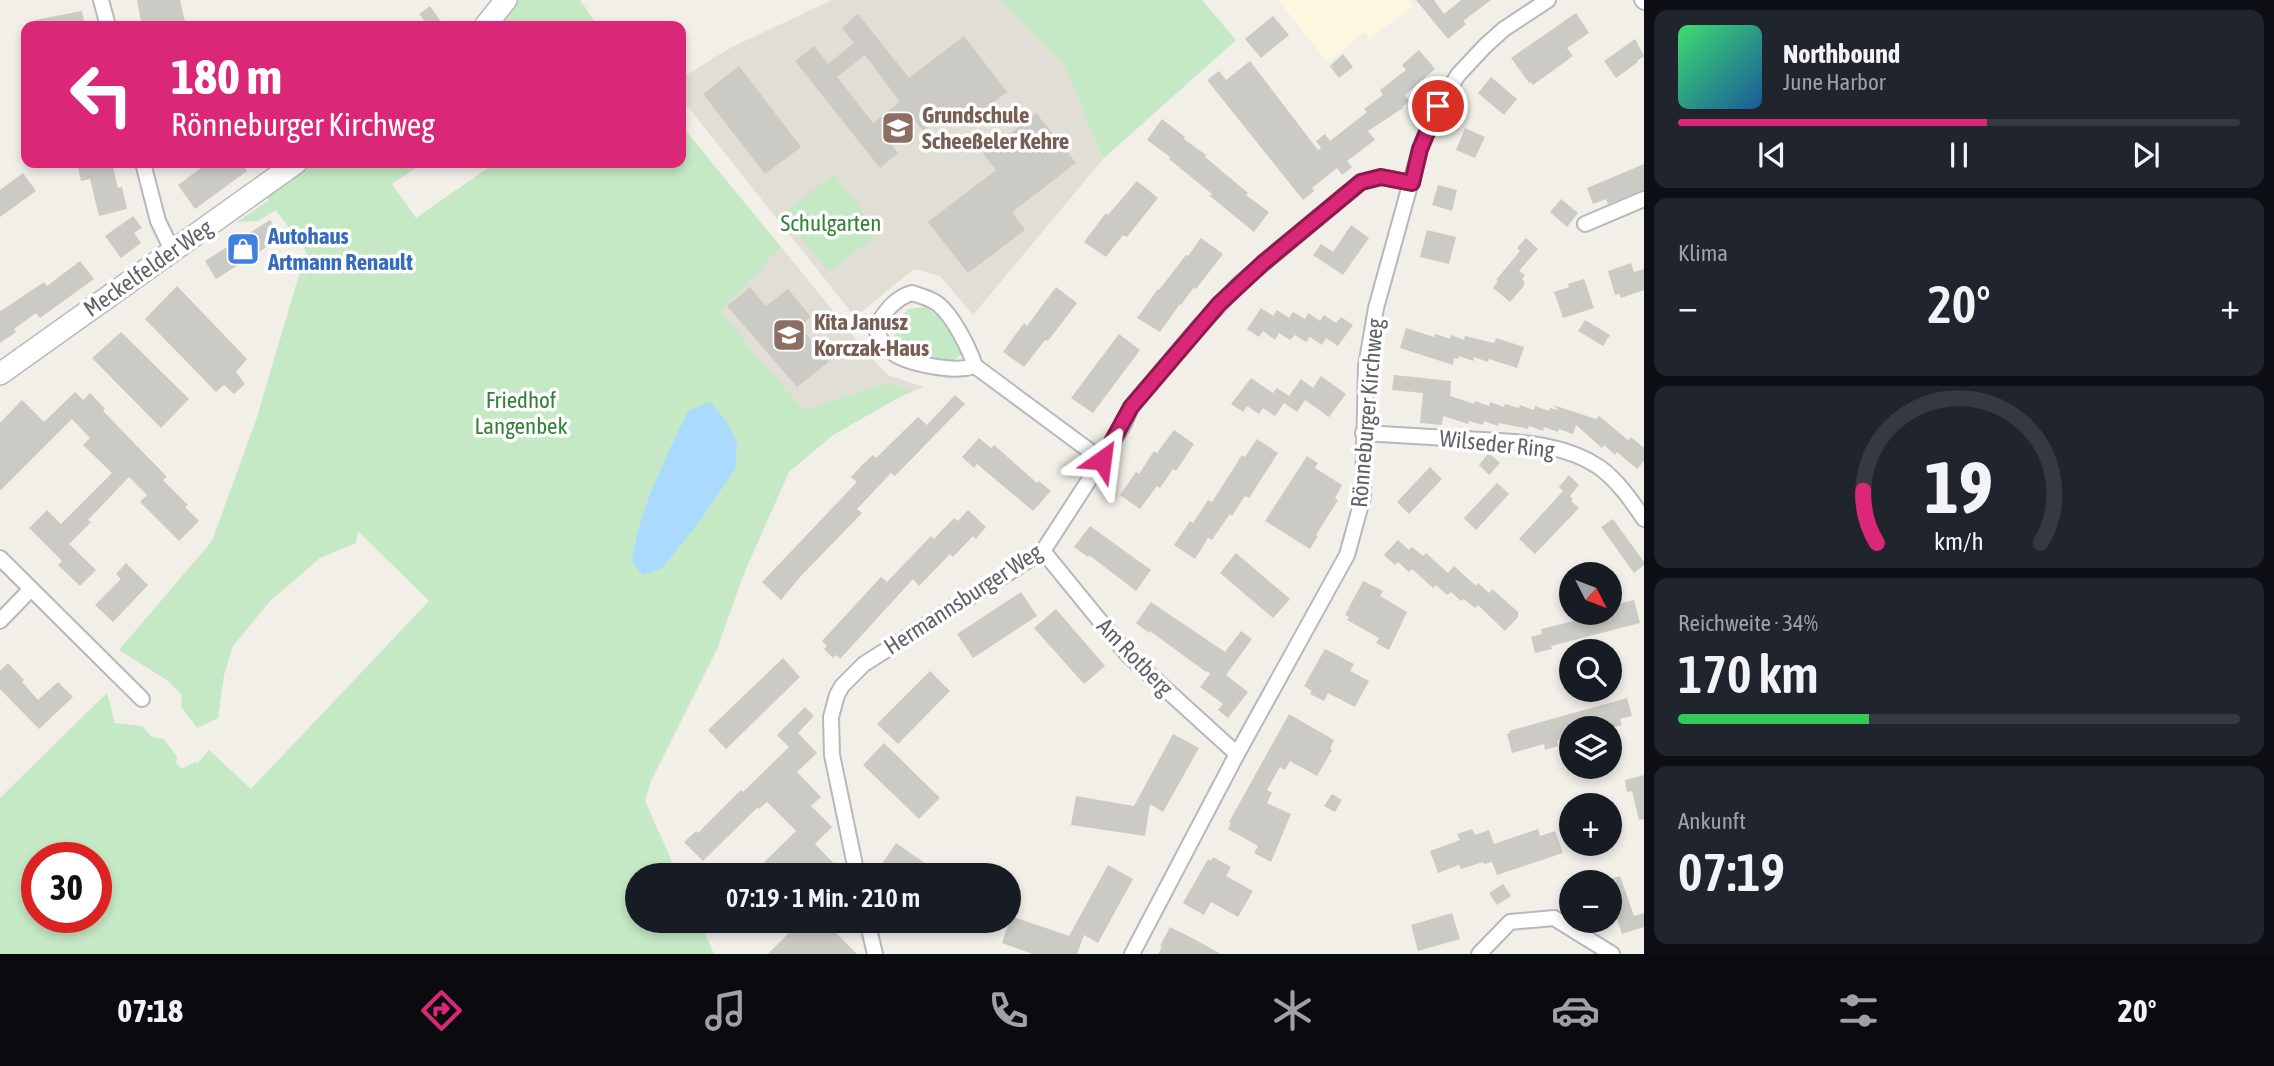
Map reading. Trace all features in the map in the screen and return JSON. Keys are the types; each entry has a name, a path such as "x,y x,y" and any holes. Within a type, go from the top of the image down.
{"main road":[{"path":"489,21 506,0"},
{"name":"Meckelfelder Weg","path":"0,374 289,168"}],"street":[{"path":"101,0 107,21"},
{"name":"Rönneburger Kirchweg","path":"1132,954 1237,754 1347,555 1363,497 1366,366 1376,308 1420,149 1435,112 1458,75 1504,29 1548,0"},
{"path":"144,168 158,221 172,250"},
{"name":"Hermannsburger Weg","path":"855,863 832,755 831,717 842,686 864,664 1044,551 1102,460 1131,407 1219,304 1263,263 1361,182 1381,177 1412,183"},
{"path":"1585,224 1644,199"},
{"path":"975,366 961,370 914,364 899,358 880,341 876,329 881,317 901,296 912,293 938,304 947,313 971,352 975,366 1102,460"},
{"name":"Wilseder Ring","path":"1363,433 1547,446 1590,462 1615,480 1644,519"},
{"name":"Am Rotberg","path":"1044,551 1126,654 1237,754"},
{"path":"0,558 142,699"},
{"path":"0,621 32,589"},
{"path":"1479,954 1510,922 1555,918 1612,954"},
{"path":"870,933 875,954"}],"shaded area":[{"name":"Grundschule Scheeßeler Kehre","path":"832,0 1000,0 1065,67 1103,159 973,315 940,276 914,269 855,317 686,104 686,75 732,47"},
{"path":"1278,0 1408,0 1413,6 1370,39 1364,32 1328,63"},
{"name":"Kita Janusz Korczak-Haus","path":"781,247 866,351 872,352 872,358 888,375 924,387 806,436 712,320"}],"green space":[{"path":"512,0 580,0 595,21 477,21"},
{"path":"1000,0 1202,0 1236,40 1103,159 1065,67"},
{"name":"Friedhof Langenbek","path":"686,131 781,247 721,311 756,356 804,410 887,383 912,390 833,435 789,472 745,571 717,649 651,781 645,801 673,863 625,863 625,933 704,933 714,954 0,954 0,798 107,693 115,723 142,726 152,737 164,739 182,769 198,763 209,750 251,789 429,601 358,531 356,543 320,558 270,601 233,646 224,675 218,718 197,728 181,707 182,695 168,681 119,650 212,541 257,417 306,251 276,210 258,221 237,222 269,200 266,195 303,168 416,168 392,184 416,218 488,168 686,168"},
{"name":"Schulgarten","path":"834,174 879,233 829,272 783,214"},
{"path":"926,307 940,318 964,353 953,361 906,352 894,340 896,321 909,309"}],"water":[{"path":"710,402 726,421 737,443 735,469 696,526 662,568 643,575 632,562 647,504 688,411"}],"building":[{"path":"137,0 180,0 185,21 141,21"},
{"path":"1416,0 1434,0 1444,14 1461,0 1491,0 1463,21 1466,24 1448,39"},
{"path":"430,6 440,21 424,21 419,14"},
{"path":"82,11 84,21 35,21"},
{"path":"1576,13 1589,33 1567,48 1573,56 1533,85 1531,82 1530,84 1511,58"},
{"path":"858,14 909,78 964,36 1007,92 965,124 952,108 923,131 910,114 884,135 898,153 880,168 795,61 814,46 828,64 854,43 842,28","holes":["865,55 900,102 873,123 837,77"]},
{"path":"1273,16 1289,35 1261,58 1245,39"},
{"path":"1635,39 1644,56 1616,78 1604,61"},
{"path":"1419,50 1435,69 1405,95 1409,101 1403,108 1368,131 1375,140 1347,161 1352,167 1342,175 1337,168 1312,188 1314,191 1303,200 1207,80 1219,71 1226,80 1250,61 1318,150 1321,148 1316,141 1325,134 1330,141 1367,112 1364,109 1383,95 1380,90 1406,70 1402,65"},
{"path":"1343,54 1353,67 1339,78 1330,66"},
{"path":"739,66 801,147 765,174 703,94"},
{"path":"1491,77 1517,99 1504,115 1478,93"},
{"path":"1036,113 1076,163 1012,212 1025,230 968,273 928,222 996,170 983,154"},
{"path":"1162,119 1248,193 1246,195 1269,212 1254,232 1210,196 1212,194 1169,159 1170,157 1147,140"},
{"path":"1465,128 1485,137 1475,158 1456,150"},
{"path":"1644,164 1644,190 1608,204 1606,199 1593,204 1587,188"},
{"path":"78,168 113,168 118,188 122,187 127,209 99,216 90,179 81,181"},
{"path":"201,168 245,168 247,171 195,209 178,185"},
{"path":"23,173 36,191 0,217 0,190"},
{"path":"1137,181 1158,198 1127,237 1123,235 1106,257 1084,242 1106,213 1108,215"},
{"path":"1438,185 1457,190 1452,211 1432,205"},
{"path":"1561,199 1578,213 1567,227 1550,212"},
{"path":"133,216 142,228 134,233 141,243 121,258 105,236"},
{"name":"Autohaus Artmann Renault","path":"270,220 281,238 216,279 205,261"},
{"path":"1351,225 1369,238 1343,275 1313,255 1321,244 1333,252"},
{"path":"1427,230 1456,237 1449,264 1420,257"},
{"path":"1201,238 1223,254 1160,332 1137,318"},
{"path":"1526,238 1538,249 1519,271 1525,275 1522,279 1524,286 1510,302 1493,288 1498,281 1496,280 1520,251 1517,248"},
{"path":"80,261 94,279 40,318 36,313 0,343 0,310 44,282 47,286"},
{"path":"1631,263 1634,272 1644,269 1644,290 1621,298 1619,294 1615,295 1608,271"},
{"path":"1584,279 1594,308 1563,318 1554,292"},
{"path":"177,286 247,359 236,372 245,384 234,394 224,385 216,392 145,319"},
{"path":"750,287 766,306 788,289 811,317 800,326 829,362 797,387 727,306"},
{"path":"1056,287 1077,303 1024,367 1003,352 1024,323 1027,326"},
{"path":"1261,308 1273,316 1277,310 1289,318 1293,312 1305,319 1308,313 1320,321 1324,315 1336,323 1341,317 1353,325 1338,346 1326,338 1322,345 1310,337 1306,342 1295,335 1290,340 1279,333 1275,340 1263,331 1259,337 1247,329"},
{"path":"1585,320 1610,335 1603,346 1578,331"},
{"path":"1406,328 1450,339 1451,335 1464,340 1465,336 1494,343 1496,338 1524,347 1517,368 1489,359 1488,362 1474,357 1473,361 1459,356 1458,359 1454,358 1453,365 1400,348"},
{"path":"121,332 189,399 161,428 92,358"},
{"path":"1119,334 1140,350 1093,413 1071,398"},
{"path":"1394,375 1451,381 1450,396 1474,404 1475,401 1489,406 1490,402 1504,407 1505,404 1534,410 1535,406 1549,411 1550,408 1559,410 1553,405 1596,419 1599,416 1628,440 1631,437 1644,448 1644,461 1637,469 1617,452 1615,455 1604,445 1602,448 1576,425 1573,434 1544,427 1543,431 1529,426 1528,429 1499,423 1498,426 1484,421 1483,425 1469,421 1468,424 1443,416 1442,425 1420,423 1423,393 1392,390"},
{"path":"1321,376 1346,394 1329,417 1305,400 1297,412 1284,403 1275,416 1263,408 1259,414 1247,406 1243,412 1231,404 1251,378 1273,393 1277,388 1289,396 1301,379 1313,388"},
{"path":"75,392 83,400 90,393 105,409 103,411 167,477 163,480 188,505 185,507 199,521 179,541 140,502 147,495 129,477 69,544 96,570 80,586 58,565 62,561 29,528 47,510 61,524 112,473 83,445 90,438 72,419 0,491 0,423 22,400 44,422"},
{"path":"955,395 965,404 895,476 891,473 857,509 862,513 781,600 762,582 857,482 851,477 873,455 876,458 918,417 927,425"},
{"path":"1174,430 1194,444 1176,471 1173,469 1140,509 1120,495 1136,472 1139,474 1154,451 1157,453"},
{"path":"979,438 991,448 994,445 1037,483 1039,481 1051,491 1033,511 977,464 974,468 962,457"},
{"path":"1257,439 1278,453 1249,498 1245,496 1212,540 1208,538 1195,559 1174,545 1208,500 1212,502 1242,455 1245,457"},
{"path":"1489,453 1500,463 1489,475 1479,465"},
{"path":"1307,456 1318,463 1315,468 1342,485 1335,498 1338,500 1310,549 1265,521"},
{"path":"1430,467 1442,479 1409,514 1397,502"},
{"path":"1569,475 1579,485 1570,496 1573,499 1571,501 1579,508 1535,554 1519,539 1563,491 1559,487"},
{"path":"1497,483 1509,494 1476,530 1464,518"},
{"path":"968,510 986,527 976,539 973,536 953,557 950,554 919,586 913,579 840,659 836,655 833,658 824,649 827,646 822,641 881,577 887,582 931,536 934,539 954,518 958,521"},
{"path":"1613,519 1644,562 1634,573 1601,527"},
{"path":"1090,526 1151,570 1136,591 1089,555 1088,557 1074,547"},
{"path":"1398,540 1409,550 1412,547 1423,556 1426,553 1448,573 1454,566 1476,586 1478,583 1489,593 1492,589 1518,612 1518,617 1505,631 1478,605 1475,608 1451,592 1447,595 1436,585 1433,588 1412,569 1409,572 1398,562 1395,565 1384,555"},
{"path":"1236,553 1290,599 1273,618 1220,573"},
{"path":"126,563 148,585 113,622 95,605 121,579 116,574"},
{"path":"1363,581 1383,591 1380,596 1407,612 1389,650 1376,643 1379,638 1347,620 1349,617 1345,615"},
{"path":"1021,592 1037,616 973,658 957,634"},
{"path":"1634,600 1640,623 1578,639 1559,639 1559,644 1551,646 1552,649 1535,653 1531,637 1542,634 1541,629 1559,625 1622,625 1622,603"},
{"path":"1151,602 1225,652 1241,631 1252,639 1226,675 1248,692 1228,718 1218,710 1223,704 1200,687 1210,674 1208,671 1136,623"},
{"path":"1056,609 1105,666 1084,684 1034,628"},
{"path":"1325,649 1354,664 1350,671 1369,681 1355,707 1328,693 1324,701 1310,694 1312,691 1304,686"},
{"path":"783,658 800,677 726,749 708,730"},
{"path":"8,663 38,700 58,682 73,697 39,729 0,689 0,671"},
{"path":"930,671 950,691 898,744 877,724"},
{"path":"1627,698 1632,716 1622,718 1622,716 1563,716 1613,702 1622,702"},
{"path":"805,707 814,716 798,733 817,753 797,772 821,797 811,806 832,827 815,844 833,863 763,863 796,831 767,802 759,809 758,807 703,861 684,842 696,831 698,833 789,747 777,735"},
{"path":"1289,714 1334,740 1330,749 1332,750 1317,776 1290,761 1285,770 1280,767 1267,790 1272,793 1267,803 1291,814 1271,862 1254,853 1258,846 1228,829 1231,823 1229,822"},
{"path":"1559,717 1558,746 1545,750 1544,744 1512,753 1507,734 1509,731"},
{"path":"1173,734 1199,748 1163,812 1150,804 1145,836 1071,825 1076,796 1134,806"},
{"path":"884,743 940,798 919,819 863,765"},
{"path":"1644,775 1644,819 1639,820 1632,791 1627,792 1625,780"},
{"path":"1332,794 1342,800 1335,812 1324,806"},
{"path":"1472,829 1475,835 1489,830 1494,844 1538,829 1540,836 1555,831 1559,854 1497,875 1492,862 1461,869 1459,865 1438,873 1430,851 1460,840 1457,834"},
{"path":"896,843 925,863 882,863"},
{"path":"1213,857 1231,867 1226,876 1253,891 1238,917 1211,902 1204,915 1183,903 1208,859 1211,861"},
{"path":"1108,865 1133,879 1098,943 1084,935 1077,954 1033,954 1002,943 1005,933 1021,933 1021,919 1069,936"},
{"path":"1622,882 1634,916 1644,913 1644,927 1622,934"},
{"path":"1503,884 1511,896 1497,905 1489,893"},
{"path":"1452,913 1460,939 1418,951 1411,925"},
{"path":"1170,927 1192,938 1221,954 1158,954"},
{"path":"789,933 836,933 857,954 768,954"}],"place":[{"name":"Grundschule Scheeßeler Kehre","path":"898,128"},
{"name":"Autohaus Artmann Renault","path":"243,249"},
{"name":"Kita Janusz Korczak-Haus","path":"789,335"}],"route":[{"path":"1102,460 1131,407 1239,284 1361,182 1381,177 1412,183 1420,149 1438,106"}]}
